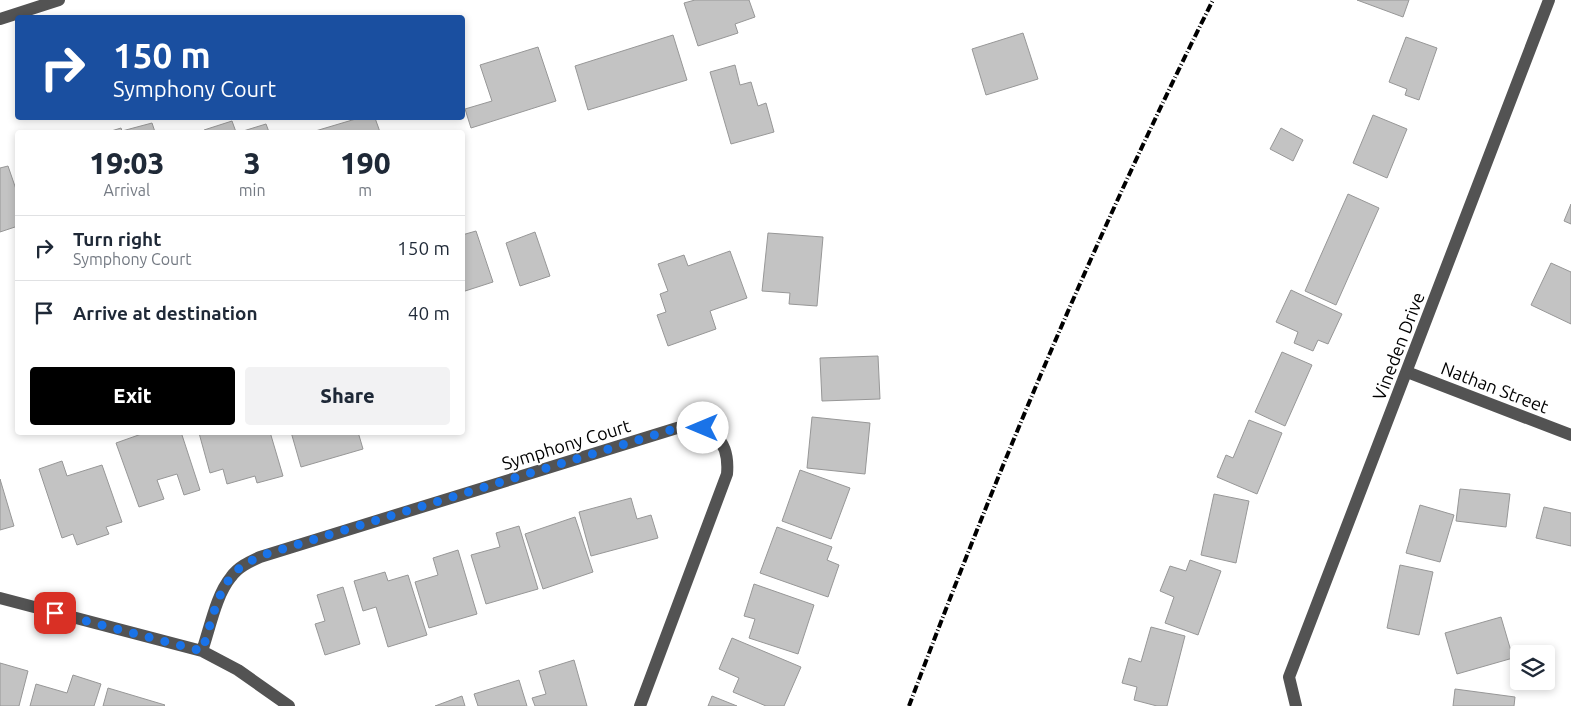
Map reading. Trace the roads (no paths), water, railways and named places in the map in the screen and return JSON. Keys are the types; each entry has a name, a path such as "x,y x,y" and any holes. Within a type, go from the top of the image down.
{"street":[{"path":"0,19 59,0"},
{"name":"Vineden Drive","path":"1296,706 1289,677 1549,0"},
{"name":"Nathan Street","path":"1407,372 1571,435"},
{"name":"Symphony Court","path":"202,651 223,588 232,575 260,556 677,428 690,426 703,428 713,433 726,450 727,474 640,706"},
{"path":"0,598 202,651 238,670 289,706"}],"railway":[{"path":"909,706 978,527 1052,349 1130,174 1213,0"}]}
